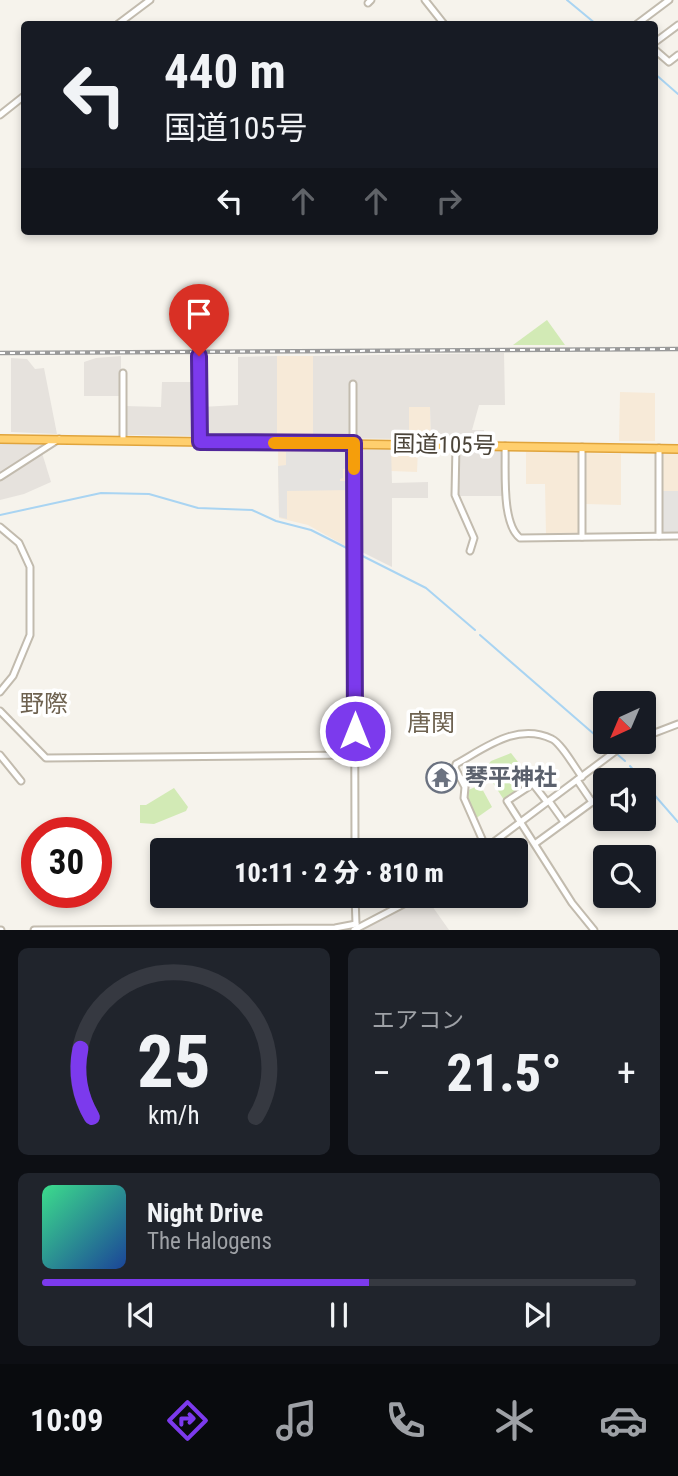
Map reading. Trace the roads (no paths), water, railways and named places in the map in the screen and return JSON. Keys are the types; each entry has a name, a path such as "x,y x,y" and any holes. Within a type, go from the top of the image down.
{"highway":[{"name":"国道105号","path":"0,439 678,449"}],"street":[{"path":"122,21 150,0"},
{"path":"425,0 442,21"},
{"path":"641,21 668,0"},
{"path":"658,40 678,25"},
{"path":"658,52 670,62 678,55"},
{"path":"0,115 21,98"},
{"path":"199,356 200,442"},
{"path":"123,373 123,440"},
{"path":"352,384 355,838"},
{"path":"0,477 60,439"},
{"path":"456,445 455,495 474,538 470,551"},
{"path":"505,446 506,507 516,535 520,538 678,536"},
{"path":"582,447 582,537"},
{"path":"659,448 659,536"},
{"path":"0,527 19,543 30,567 30,635 13,676 0,692"},
{"path":"0,711 46,758 355,755"},
{"path":"656,732 678,724"},
{"path":"480,838 464,798 465,787 455,768 456,764 499,739 524,733 553,739 580,778 592,802 536,843"},
{"path":"499,838 612,754"},
{"path":"0,755 21,781"},
{"path":"564,822 533,784 507,801 572,902 594,930"},
{"path":"355,908 355,928"},
{"path":"34,930 355,928 395,908"}],"waterway":[{"path":"567,0 592,21"},
{"path":"658,76 678,94"},
{"path":"0,515 101,493 149,494 198,508 252,510 276,521 311,530 426,588 475,630"},
{"path":"480,635 625,761"},
{"path":"656,797 678,822"}],"railway":[{"path":"0,353 678,349"}],"place":[{"name":"琴平神社","path":"442,777"}],"district":[{"name":"野際","path":"44,704"},
{"name":"唐関","path":"431,723"}]}
